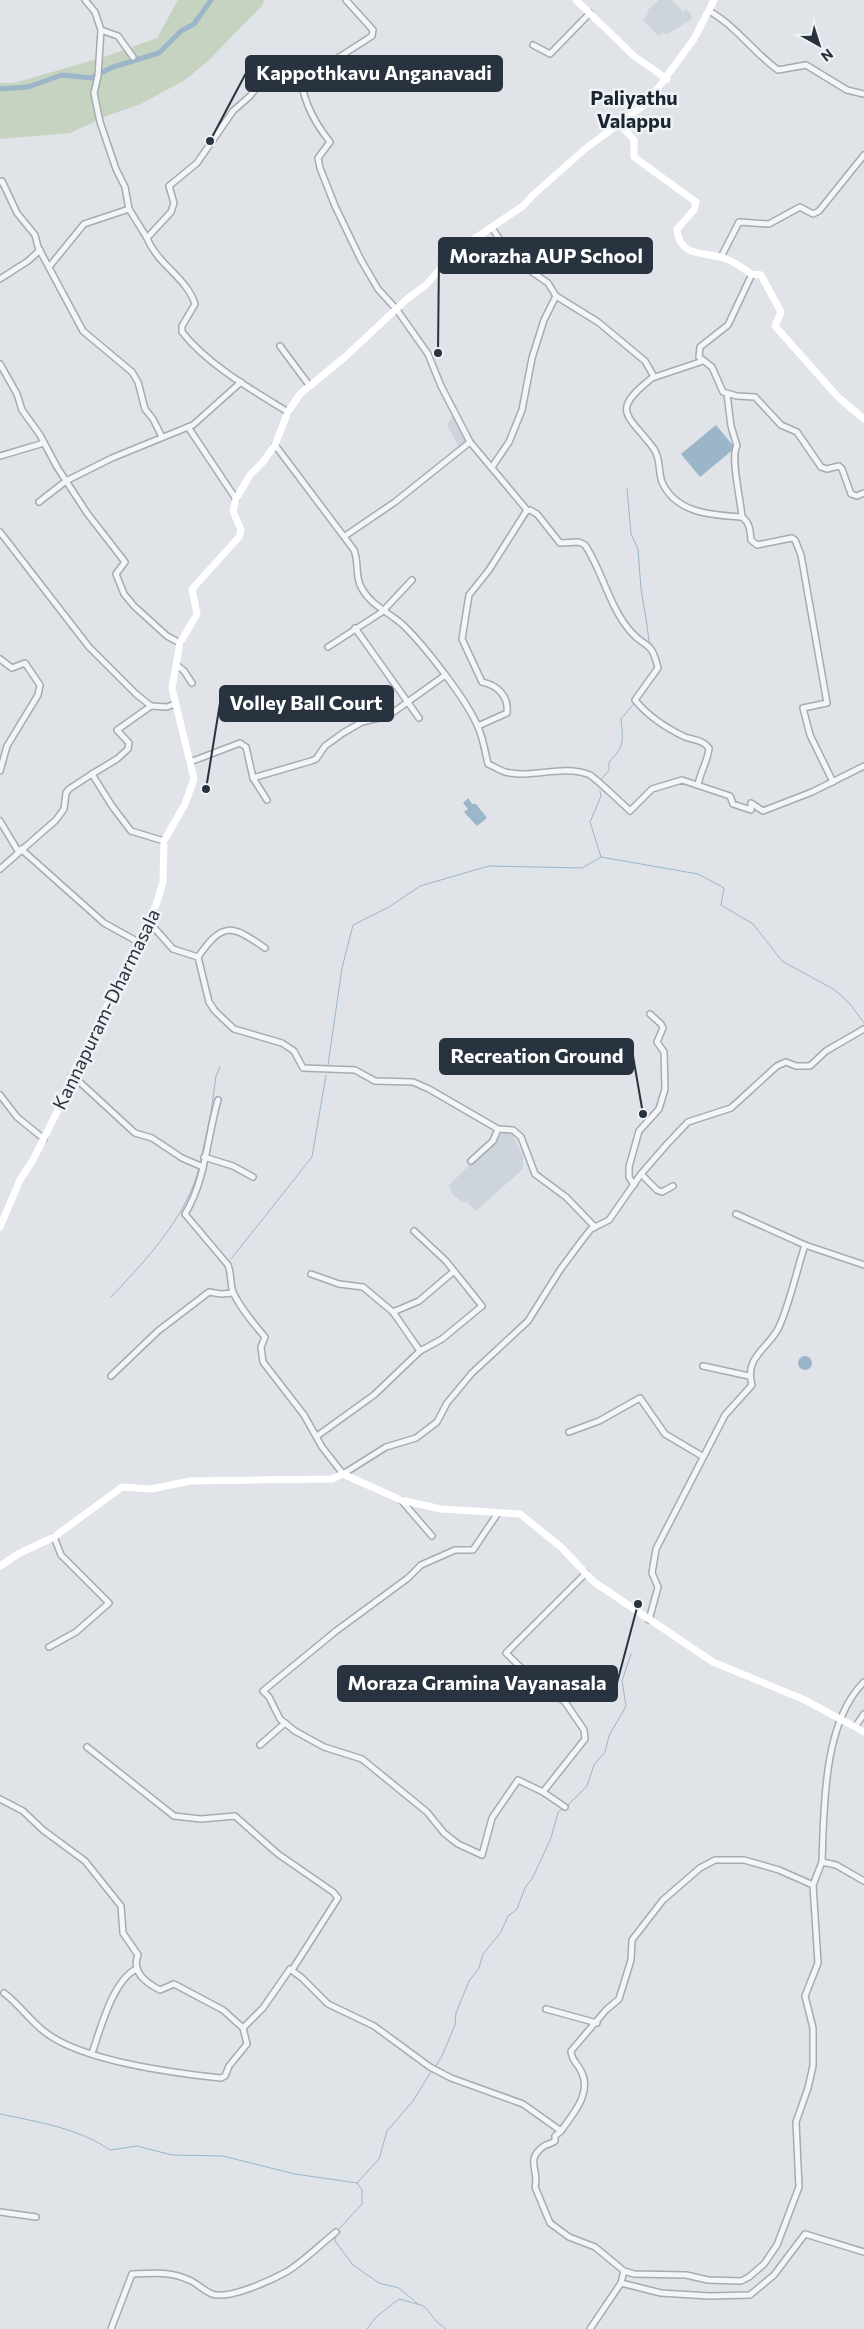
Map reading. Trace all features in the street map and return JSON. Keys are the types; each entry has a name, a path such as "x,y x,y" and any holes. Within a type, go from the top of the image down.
{"main road":[{"path":"576,0 634,56 667,79"},
{"path":"236,498 250,475 264,462 275,445 288,412 300,394 345,357 407,299 426,285 455,252 523,206 586,148 647,103 667,79 694,40 714,0"},
{"path":"620,124 634,140 634,157 696,202 694,210 678,229 678,237 683,244 696,253 721,257 736,263 752,274 758,274 764,279 781,312 775,326 838,397 864,419"},
{"name":"Kannapuram-Dharmasala","path":"0,1227 20,1180 44,1139 72,1075 140,943 163,882 164,841 184,804 194,779 172,688 178,666 180,643 198,610 192,599 192,589 239,537 241,530 233,511 236,498"},
{"path":"0,1566 18,1554 54,1537 122,1487 151,1489 190,1481 332,1479 344,1474 401,1500 441,1509 520,1514 562,1546 594,1582 713,1662 805,1700 864,1732"}],"street":[{"path":"85,0 95,12 101,30 98,74 94,94 116,169 125,188 129,209 148,238 151,248 192,294 195,304 182,326 182,332 200,353 288,412"},
{"path":"148,238 171,212 174,203 169,186 196,163 233,111 250,96 263,79 279,71 300,70 330,63 372,36 373,30 346,0"},
{"path":"709,11 721,17 778,70 806,64 847,90 864,94"},
{"path":"533,45 550,54 590,13"},
{"path":"101,30 118,36 133,56"},
{"path":"300,70 305,97 312,116 330,142 318,158 325,184 361,260 378,289 397,310 428,354 441,386 470,442 527,511 530,510 537,514 560,544 579,542 585,545 614,608 632,633 654,651 658,668 636,701 650,716 685,736 706,743 710,748 708,758 699,774 698,785"},
{"path":"721,257 739,222 769,224 800,207 814,214 819,211 864,155"},
{"path":"0,182 2,182 17,213 35,235 48,267 83,332 132,372 138,382 145,409 153,419 162,437"},
{"path":"48,267 84,224 129,209"},
{"path":"492,228 512,258 548,283 556,296 598,322 645,361 653,375 652,378"},
{"path":"0,279 28,261 40,250"},
{"path":"752,274 728,325 700,347 699,357 712,367 723,392 755,397 781,425 796,432 821,467 827,469 839,466 851,494 857,496 864,494"},
{"path":"492,467 509,442 522,410 532,358 544,320 556,296"},
{"path":"280,346 310,385"},
{"path":"703,361 652,378 631,396 626,409 634,426 658,456 665,487 677,501 692,510 709,514 742,517 747,521 750,540 757,546 792,538 795,540 801,554 827,703 803,708 810,735 834,782"},
{"path":"0,364 17,394 22,410 66,481 87,513 125,562 116,574 124,594 167,636 180,643"},
{"path":"39,502 66,481 112,458 188,427 241,382"},
{"path":"727,394 731,426 737,446 735,467 742,517"},
{"path":"188,427 236,498"},
{"path":"345,536 395,502 470,442"},
{"path":"0,456 44,443"},
{"path":"275,445 345,536 358,560 361,588 382,612 389,614 404,625 444,676 478,726 488,764 503,772 518,774 536,774 555,770 591,776 630,811 652,789 682,780 730,796 733,804 740,808 751,810 751,803 763,811 781,806 864,766"},
{"path":"478,726 507,713 508,709 503,694 495,685 482,682 462,638 469,595 489,570 527,511"},
{"path":"0,532 89,647 136,694 151,706 167,707 175,704"},
{"path":"328,647 382,612 412,580"},
{"path":"355,628 419,718"},
{"path":"0,659 12,668 25,663 40,685 40,690 7,746 0,771"},
{"path":"178,666 192,683"},
{"path":"253,778 316,759 325,746 343,733 362,722 388,716 444,676"},
{"path":"0,868 56,820 64,809 66,793 69,789 117,759 128,749 129,743 117,730 151,706"},
{"path":"190,762 240,743 246,747 253,778 267,800"},
{"path":"92,774 112,806 131,831 164,841"},
{"path":"0,822 19,850 104,923 140,943"},
{"path":"149,922 173,949 198,957"},
{"path":"265,948 240,931 232,930 211,938 198,957 209,1002 215,1011 234,1029 282,1042 294,1051 303,1068 355,1070 375,1081 414,1082 437,1093 498,1129 513,1130 521,1137 535,1174 566,1197 595,1227"},
{"path":"634,1185 629,1177 629,1167 639,1131 659,1110 665,1089 664,1052 657,1042 663,1028 650,1014"},
{"path":"218,1100 204,1157 190,1205 185,1214 228,1265 232,1276 233,1293 250,1319 266,1337 261,1347 263,1362 304,1415 322,1447 344,1474 386,1447 416,1438 437,1422 447,1403 472,1373 528,1321 560,1270 595,1227 609,1220 641,1174 688,1122 720,1110 731,1108 777,1066 786,1062 796,1066 810,1066 826,1051 864,1029"},
{"path":"72,1075 135,1133 152,1138 182,1158 200,1166"},
{"path":"0,1095 17,1117 44,1139"},
{"path":"471,1161 493,1141 498,1129"},
{"path":"204,1157 233,1166 253,1176"},
{"path":"641,1174 657,1190 662,1192 673,1186"},
{"path":"736,1214 806,1245 864,1265"},
{"path":"317,1436 374,1396 420,1351 442,1340 482,1306 446,1261 414,1230"},
{"path":"649,1620 658,1587 652,1573 652,1562 702,1456 725,1415 752,1385 749,1376 753,1358 777,1330 806,1245"},
{"path":"393,1312 419,1301 453,1272"},
{"path":"311,1274 339,1284 363,1287 393,1312 420,1351"},
{"path":"111,1376 158,1331 209,1292 233,1293"},
{"path":"703,1366 749,1376"},
{"path":"569,1432 599,1421 640,1398 665,1434 702,1456"},
{"path":"401,1500 432,1536"},
{"path":"498,1513 473,1550 455,1550 421,1565 408,1578 336,1631 263,1691 269,1697 280,1719 285,1723 324,1747 362,1759 427,1812 444,1833 458,1844 482,1855 492,1818 518,1780 543,1792 565,1807"},
{"path":"49,1647 76,1632 109,1603 61,1555 54,1537"},
{"path":"543,1792 585,1738 584,1730 565,1702 538,1684 506,1652 586,1573"},
{"path":"813,1884 779,1870 744,1860 715,1860 700,1868 663,1900 632,1940 631,1960 619,1999 606,2010 571,2051 572,2060 582,2071 584,2086 581,2103 561,2131 555,2136 555,2141 545,2146 532,2163 537,2181 535,2187 546,2217 569,2237 595,2247 624,2271 634,2274 686,2276 702,2280 733,2282 749,2277 771,2255 781,2236 799,2187 795,2137 796,2122 808,2088 812,2066 813,2028 805,1996 818,1962 813,1884 822,1862 825,1782 840,1719 853,1693 864,1682"},
{"path":"855,1727 864,1714"},
{"path":"260,1745 285,1723"},
{"path":"86,1747 174,1816 201,1819 236,1816 278,1854 333,1892 338,1898 292,1970 290,1969 263,2008 243,2028"},
{"path":"0,1799 23,1811 53,1837 75,1852 94,1871 121,1906 123,1932 138,1955 135,1963 136,1969 152,1986 160,1990 174,1984 222,2010 243,2028 247,2044 229,2066 225,2076 221,2078 158,2071 92,2053 61,2042 44,2032 16,2002 4,1993"},
{"path":"822,1862 836,1865 864,1882"},
{"path":"92,2053 110,2002 128,1974 136,1969"},
{"path":"292,1970 328,2004 379,2030 433,2069 523,2104 561,2131"},
{"path":"546,2009 596,2023"},
{"path":"0,2212 36,2217"},
{"path":"111,2329 132,2274 158,2272 178,2276 221,2296 252,2286 290,2270 336,2232"},
{"path":"621,2283 661,2293 709,2296 750,2295 774,2275 805,2234 864,2252"},
{"path":"590,2329 621,2283 624,2271"},
{"path":"733,2282 738,2294"}],"shaded area":[{"path":"659,0 672,0 683,12 686,9 692,16 692,19 666,35 663,32 658,36 643,20 648,13 647,11"},
{"path":"452,416 466,442 459,448 447,425"},
{"path":"502,1133 510,1133 514,1137 523,1156 523,1169 476,1211 467,1202 462,1202 452,1194 449,1185"}],"green space":[{"path":"178,0 264,0 262,6 208,61 185,80 141,104 109,115 70,133 0,139 0,83 14,83 104,57 157,38"}],"water":[{"path":"716,425 735,448 700,477 681,454"},
{"path":"468,798 472,804 476,804 487,818 477,826 464,812 468,809 463,803"},
{"path":"802,1356 808,1356 812,1363 808,1370 802,1370 798,1366 798,1360"}],"waterway":[{"path":"0,89 28,87 62,75 91,78 113,67 159,53 181,31 194,24 211,0"},
{"path":"627,488 631,534 638,549 641,589 649,641 655,651"},
{"path":"601,780 609,770 609,762 618,752 622,743 621,719 635,702"},
{"path":"600,791 601,796 590,822 601,857"},
{"path":"328,1065 342,968 353,925 389,907 420,886 489,866 582,868 601,857 698,874 724,888 721,905 753,924 782,961 835,990 850,1004 864,1023"},
{"path":"200,1164 211,1112 216,1076 220,1067"},
{"path":"231,1259 312,1157 326,1075"},
{"path":"111,1297 151,1253 175,1221 185,1204 199,1168"},
{"path":"567,1806 587,1786 594,1765 605,1752 609,1736 626,1706 622,1681 631,1654"},
{"path":"435,2067 442,2056 455,2025 456,2013 469,1981 479,1968 483,1954 501,1932 508,1916 517,1909 525,1888 533,1877 551,1838 558,1812 564,1808"},
{"path":"357,2183 379,2159 387,2131 413,2101 432,2070"},
{"path":"0,2114 71,2131 98,2142 110,2150 137,2146 172,2155 223,2156 295,2174 357,2183 362,2190 362,2204 337,2231"},
{"path":"336,2234 335,2241 353,2265 379,2283 399,2288 418,2304"},
{"path":"367,2329 376,2317 399,2299 424,2306 438,2323 446,2329"}],"place":[{"name":"Kappothkavu Anganavadi","path":"210,141"},
{"name":"Morazha AUP School","path":"438,353"},
{"name":"Volley Ball Court","path":"206,789"},
{"name":"Recreation Ground","path":"643,1114"},
{"name":"Moraza Gramina Vayanasala","path":"638,1604"}],"district":[{"name":"Paliyathu Valappu","path":"634,110"}]}
